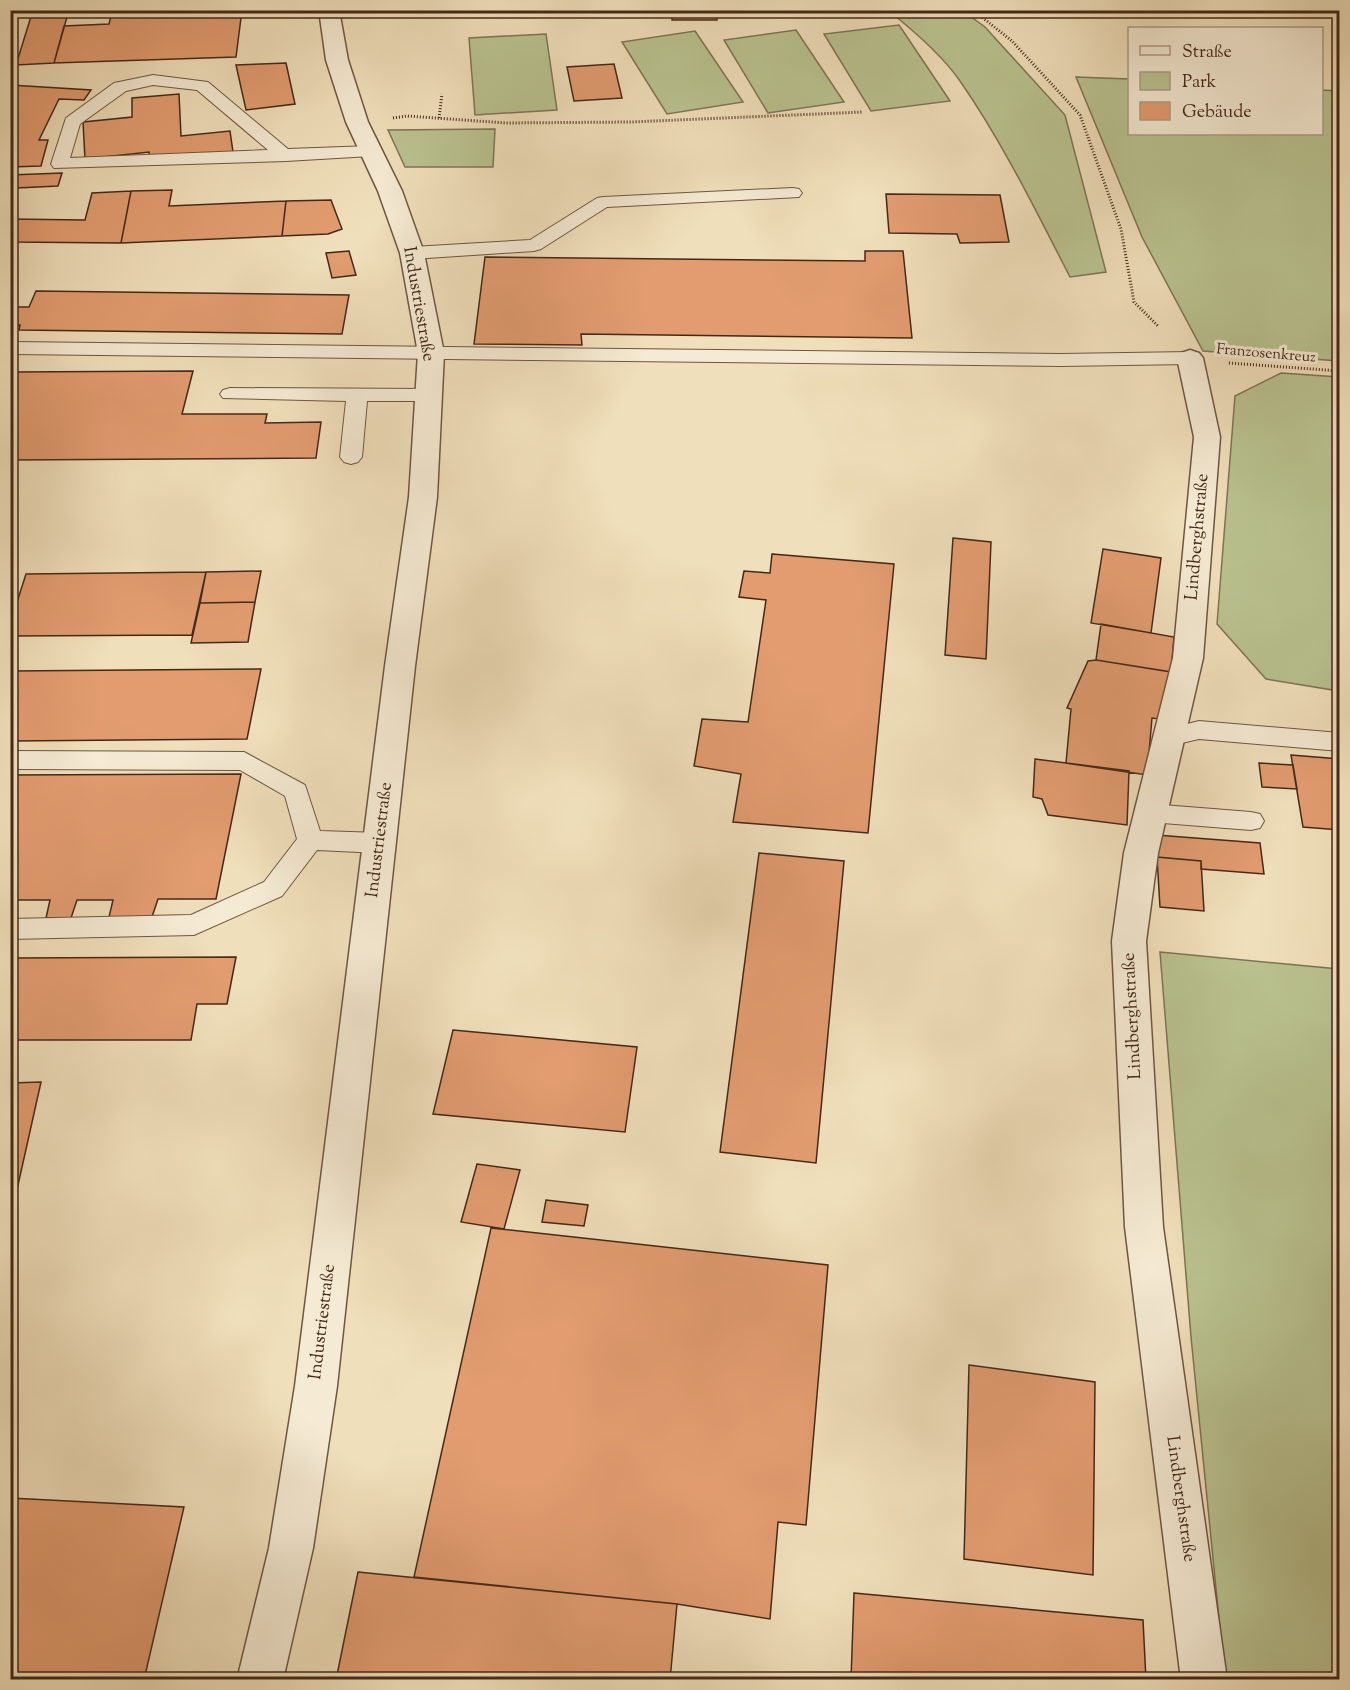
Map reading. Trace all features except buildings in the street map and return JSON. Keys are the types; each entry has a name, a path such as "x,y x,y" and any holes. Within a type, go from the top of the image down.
{"street":[{"name":"Industriestraße","path":"260,1680 291,1548 316,1386 423,497 431,353 412,253 390,191 357,122 338,60 329,10"},
{"name":"Lindberghstraße","path":"1190,358 1207,437 1188,658 1140,853 1129,941 1144,1227 1204,1680"}],"lane":[{"path":"286,156 202,86 153,80 120,87 72,122 60,164 286,156 371,151"},
{"path":"412,253 534,244 603,202 793,193"},
{"path":"10,348 1061,360 1190,358"},
{"path":"230,394 429,395"},
{"path":"351,457 357,395"},
{"path":"1169,737 1199,730 1340,742"},
{"path":"10,760 244,761 296,791 310,840"},
{"path":"1150,813 1251,821"},
{"path":"310,840 380,843"},
{"path":"10,929 194,925 273,890 310,840"}],"path":[{"path":"974,10 1012,41 1080,115 1122,229 1134,302 1190,358"},
{"path":"439,118 442,94"},
{"path":"357,122 407,116 506,123 631,122 863,112"},
{"name":"Franzosenkreuz","path":"1190,358 1340,371"}],"green space":[{"path":"889,11 963,11 985,27 1065,115 1106,272 1070,277 1005,153 960,81 918,35"},
{"path":"899,25 950,101 871,111 824,34"},
{"path":"796,30 844,102 768,113 724,40"},
{"path":"695,31 743,102 667,114 622,42"},
{"path":"546,34 557,110 475,115 469,38"},
{"path":"1076,77 1128,79 1128,135 1323,135 1323,90 1339,91 1339,361 1203,351 1142,237"},
{"path":"495,129 493,167 405,167 388,130"},
{"path":"1281,373 1339,377 1339,691 1266,679 1217,624 1235,396"},
{"path":"1160,952 1339,969 1339,1679 1225,1679 1191,1337"}]}
